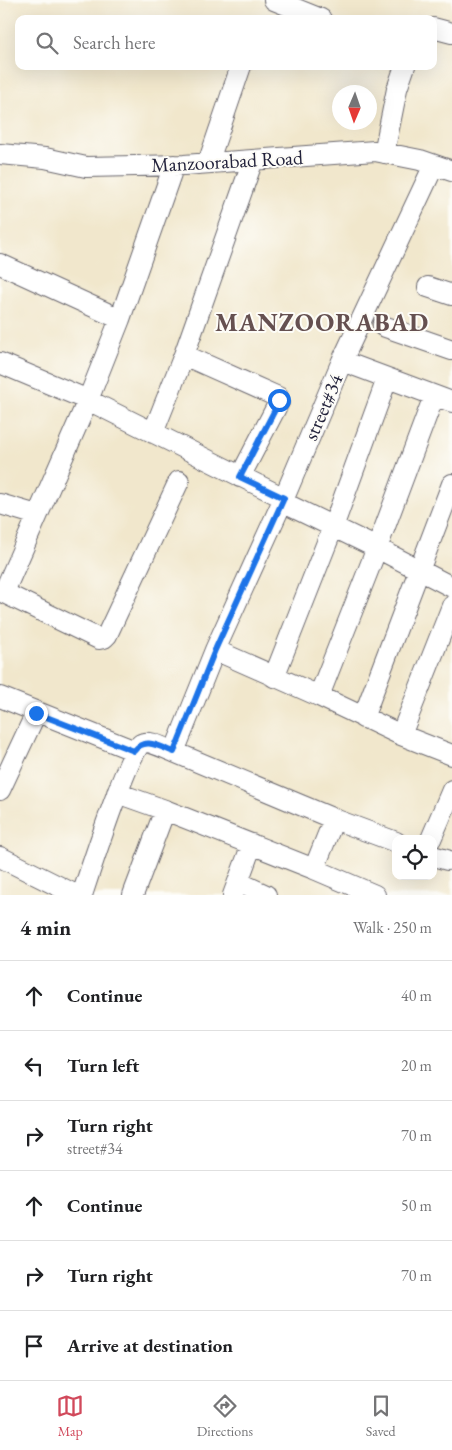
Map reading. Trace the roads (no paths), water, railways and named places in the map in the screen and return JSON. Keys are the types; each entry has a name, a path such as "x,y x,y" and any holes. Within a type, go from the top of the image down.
{"street":[{"path":"274,0 311,15"},
{"path":"437,29 452,33"},
{"path":"208,164 240,70"},
{"path":"384,153 396,88 403,70"},
{"name":"Manzoorabad Road","path":"0,154 45,158 86,167 208,164 375,151 420,160 443,168"},
{"path":"153,433 184,355 253,160"},
{"path":"174,165 120,319 88,400 2,591 99,639 104,638 179,481"},
{"name":"street#34","path":"174,752 215,650 283,500 342,361 443,168"},
{"path":"0,264 120,319"},
{"path":"428,287 452,295"},
{"path":"383,326 452,350"},
{"path":"184,355 278,397 279,402 240,477"},
{"path":"319,696 377,548 443,399 342,361"},
{"path":"0,363 88,400 452,587"},
{"path":"274,677 333,527 388,379"},
{"path":"363,718 452,484"},
{"path":"0,504 37,515"},
{"path":"401,735 452,606"},
{"path":"215,650 401,735 452,755"},
{"path":"0,697 134,751"},
{"path":"0,790 36,713"},
{"path":"82,895 117,793 134,751 142,743 147,742 392,840"},
{"path":"433,835 452,790"},
{"path":"117,793 252,844 372,895"},
{"path":"133,895 165,810"},
{"path":"314,869 334,818"},
{"path":"252,844 236,889 266,895"},
{"path":"0,857 76,895"}],"district":[{"name":"MANZOORABAD","path":"322,322"}]}
